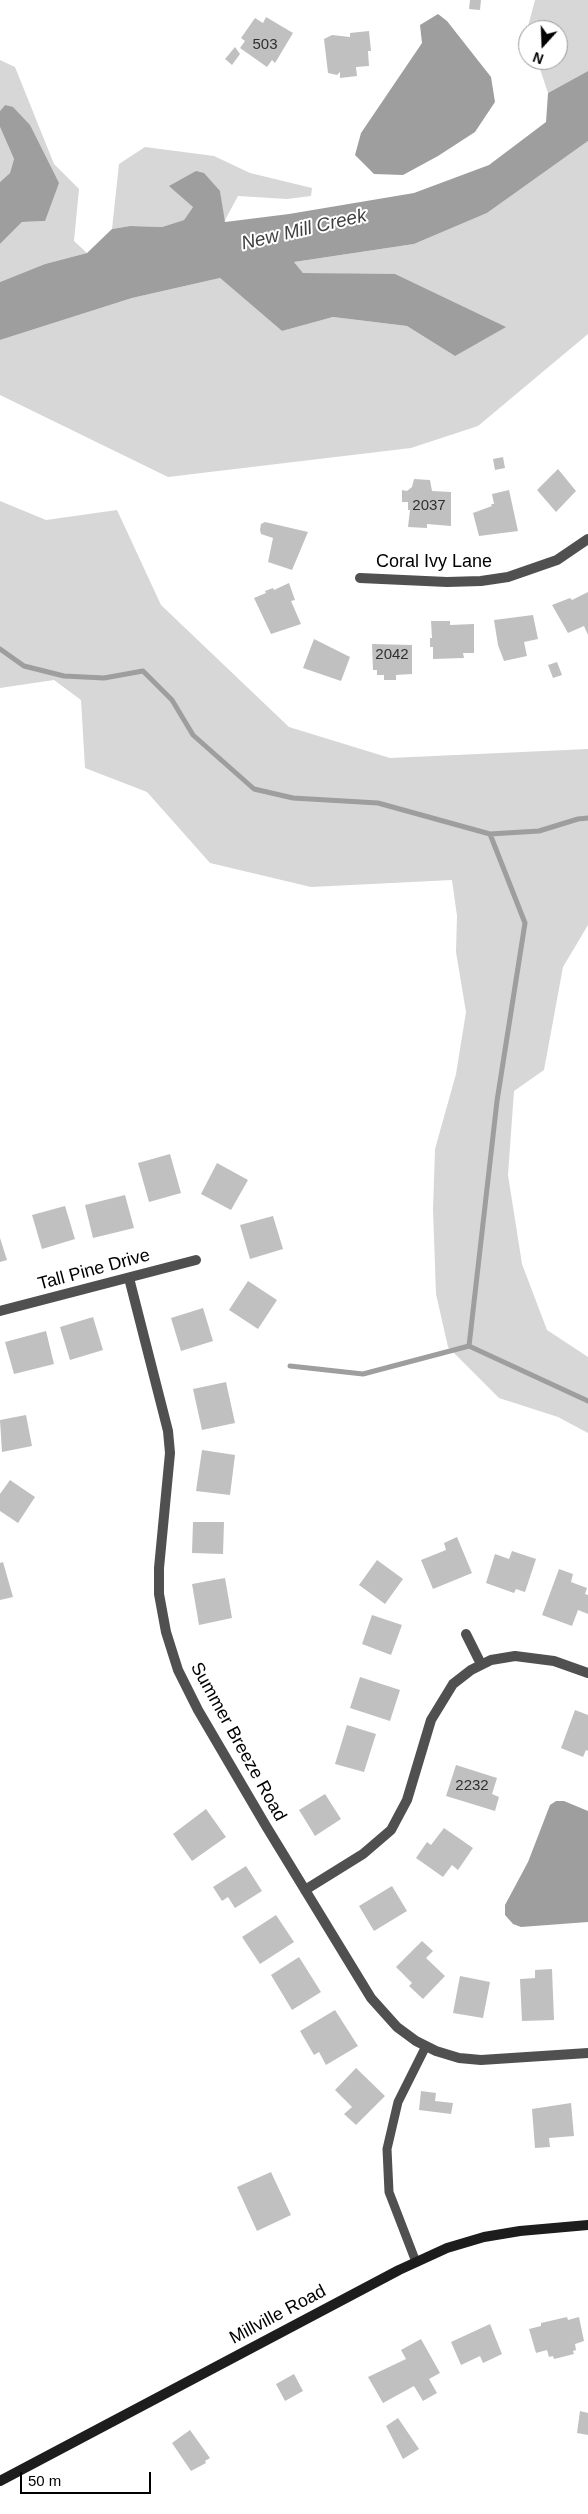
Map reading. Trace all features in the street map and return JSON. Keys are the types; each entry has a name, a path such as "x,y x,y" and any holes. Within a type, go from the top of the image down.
{"street":[{"name":"Coral Ivy Lane","path":"360,578 447,582 481,581 508,577 557,560 588,539"},
{"name":"Tall Pine Drive","path":"0,1312 196,1260"},
{"name":"Summer Breeze Road","path":"128,1278 168,1431 170,1453 159,1568 159,1594 166,1632 178,1670 198,1710 371,1998 397,2027 426,2046 459,2058 481,2060 588,2053"},
{"path":"466,1634 481,1664"},
{"path":"305,1890 363,1854 391,1830 407,1800 429,1727 441,1701 453,1684 481,1664 515,1656 535,1657 554,1661 588,1673"},
{"name":"Millville Road","path":"0,2481 416,2262 447,2248 484,2237 520,2231 588,2225"}],"lane":[{"path":"416,2262 389,2192 387,2149 398,2102 426,2046"}],"shaded area":[{"path":"535,0 588,0 588,71 548,93 540,70 568,70 568,20 530,20"},
{"path":"0,60 15,67 54,164 79,189 74,241 87,253 45,264 0,282 0,244 22,222 45,221 5,105 0,111"},
{"path":"0,127 14,159 10,173 0,182"},
{"path":"588,141 588,334 478,426 411,448 168,477 0,395 0,340 132,298 220,278 282,331 333,317 407,326 455,356 395,275 303,273 294,262 414,244 487,213"},
{"path":"145,147 214,156 250,173 312,188 311,196 287,199 238,196 224,222 220,191 193,207 184,220 162,227 130,226 112,229 119,164"},
{"path":"0,501 46,520 117,510 161,605 289,727 390,758 588,749 588,925 563,967 544,1070 514,1091 508,1175 522,1264 547,1330 588,1357 588,1433 558,1417 499,1398 448,1347 436,1294 433,1210 435,1149 456,1074 466,1012 456,952 457,916 452,880 311,887 210,863 147,792 85,768 81,700 54,680 0,688"}],"water":[{"path":"438,14 447,21 491,77 495,102 475,132 438,156 403,175 374,174 355,155 361,133 422,43 420,25"},
{"name":"New Mill Creek","path":"588,71 588,141 487,213 414,244 294,262 303,273 395,274 506,327 455,356 407,326 333,317 282,331 220,278 132,298 0,340 0,282 45,264 87,253 112,229 130,226 162,227 184,220 193,207 169,186 196,171 204,173 220,191 225,222 289,214 414,193 489,165 546,122 548,93"},
{"path":"5,105 13,107 30,125 59,183 45,221 22,222 0,244 0,182 10,173 14,159 0,127 0,111"},
{"path":"556,1801 564,1801 588,1811 588,1922 521,1927 513,1924 505,1915 505,1905 528,1862 550,1805"}],"building":[{"path":"470,0 481,0 480,10 469,9"},
{"path":"266,17 293,33 275,63 272,60 267,67 240,48 245,41 241,38 255,18 263,23"},
{"path":"369,31 371,51 368,51 369,66 356,67 357,76 340,78 340,72 337,75 328,73 324,39 332,35 350,37 350,33"},
{"path":"235,47 240,54 232,65 225,59"},
{"path":"503,457 505,468 495,470 493,459"},
{"path":"558,469 576,491 556,512 537,490"},
{"path":"414,479 430,480 432,491 451,492 451,526 427,524 427,528 408,527 410,510 408,510 408,502 402,502 402,490 407,491 412,487"},
{"path":"509,490 518,531 479,536 473,513 494,504 492,494"},
{"path":"265,522 308,532 292,570 268,562 273,538 261,534 261,524"},
{"path":"289,583 295,600 291,601 301,624 271,634 254,598 266,593 265,591 273,588 274,590"},
{"path":"588,592 588,635 584,626 568,633 552,605 570,598 572,600"},
{"path":"533,615 538,639 524,642 527,656 504,661 498,645 494,620"},
{"path":"431,621 450,621 450,625 474,624 474,653 463,653 464,658 433,659 433,647 430,647 430,638 432,638"},
{"path":"314,639 350,657 341,681 303,668"},
{"path":"372,644 412,645 412,674 396,675 396,680 384,680 384,675 377,675 377,670 373,670"},
{"path":"557,662 562,675 553,678 548,665"},
{"path":"170,1154 181,1193 149,1202 138,1163"},
{"path":"217,1163 248,1180 231,1210 201,1194"},
{"path":"125,1195 134,1228 93,1238 85,1205"},
{"path":"65,1206 75,1239 42,1249 32,1215"},
{"path":"273,1216 283,1249 250,1259 240,1225"},
{"path":"0,1238 7,1260 0,1262"},
{"path":"248,1281 277,1300 258,1329 229,1310"},
{"path":"203,1308 213,1341 181,1351 171,1318"},
{"path":"93,1317 103,1350 70,1360 60,1327"},
{"path":"46,1331 54,1364 14,1374 5,1342"},
{"path":"226,1382 235,1423 202,1430 193,1389"},
{"path":"26,1415 32,1446 2,1452 0,1420"},
{"path":"202,1450 235,1455 230,1495 196,1491"},
{"path":"10,1480 35,1497 18,1523 0,1511 0,1494"},
{"path":"193,1522 224,1522 223,1554 192,1553"},
{"path":"457,1537 472,1573 433,1589 421,1560 446,1550 444,1543"},
{"path":"512,1551 536,1559 525,1592 516,1589 514,1593 486,1583 495,1554 509,1559"},
{"path":"377,1560 403,1579 385,1604 359,1585"},
{"path":"3,1562 13,1597 0,1600 0,1563"},
{"path":"559,1569 573,1574 571,1582 587,1588 585,1594 588,1595 588,1614 578,1610 572,1626 542,1615"},
{"path":"225,1578 232,1618 199,1625 192,1584"},
{"path":"372,1615 402,1625 391,1655 362,1644"},
{"path":"360,1677 400,1690 390,1721 350,1708"},
{"path":"575,1710 588,1715 588,1751 586,1750 583,1757 561,1748"},
{"path":"347,1725 376,1734 364,1772 335,1764"},
{"path":"456,1765 497,1778 492,1794 499,1797 495,1811 446,1796"},
{"path":"325,1794 341,1819 315,1836 299,1810"},
{"path":"206,1809 226,1837 192,1861 173,1834"},
{"path":"444,1828 473,1848 458,1870 452,1865 443,1877 416,1858 427,1842 431,1845"},
{"path":"246,1866 262,1891 235,1908 228,1897 222,1901 213,1887"},
{"path":"392,1886 407,1911 374,1931 359,1906"},
{"path":"276,1915 294,1942 260,1964 242,1937"},
{"path":"422,1941 433,1951 426,1958 445,1976 423,1999 409,1986 412,1983 396,1967"},
{"path":"299,1957 321,1992 292,2010 271,1975"},
{"path":"552,1969 554,2020 522,2021 520,1979 535,1978 535,1970"},
{"path":"460,1976 490,1982 483,2018 453,2013"},
{"path":"335,2010 358,2046 326,2065 319,2052 314,2055 300,2031"},
{"path":"356,2068 385,2096 356,2125 344,2114 352,2107 335,2090"},
{"path":"421,2091 436,2093 435,2101 453,2103 451,2114 419,2110"},
{"path":"571,2103 574,2136 549,2138 550,2147 535,2148 532,2109"},
{"path":"271,2172 291,2215 257,2231 237,2187"},
{"path":"567,2317 568,2320 579,2317 584,2341 575,2344 576,2350 573,2351 574,2354 554,2359 553,2356 549,2357 547,2350 536,2353 529,2329 541,2326 541,2323"},
{"path":"490,2324 502,2354 483,2363 480,2356 461,2365 451,2342"},
{"path":"421,2339 440,2373 429,2379 437,2393 423,2401 414,2386 383,2403 368,2377 406,2359 401,2350"},
{"path":"294,2374 303,2391 285,2401 276,2384"},
{"path":"580,2411 588,2413 588,2435 577,2433"},
{"path":"398,2418 419,2449 403,2459 386,2426"},
{"path":"190,2430 210,2458 205,2461 206,2463 191,2471 172,2443"}],"waterway":[{"path":"0,649 24,666 64,676 104,678 143,671 172,700 193,735 254,789 293,798 378,803 490,834 525,923 497,1101 469,1346"},
{"path":"490,834 539,831 578,819 588,818"},
{"path":"290,1366 363,1374 469,1346 588,1401"}]}
